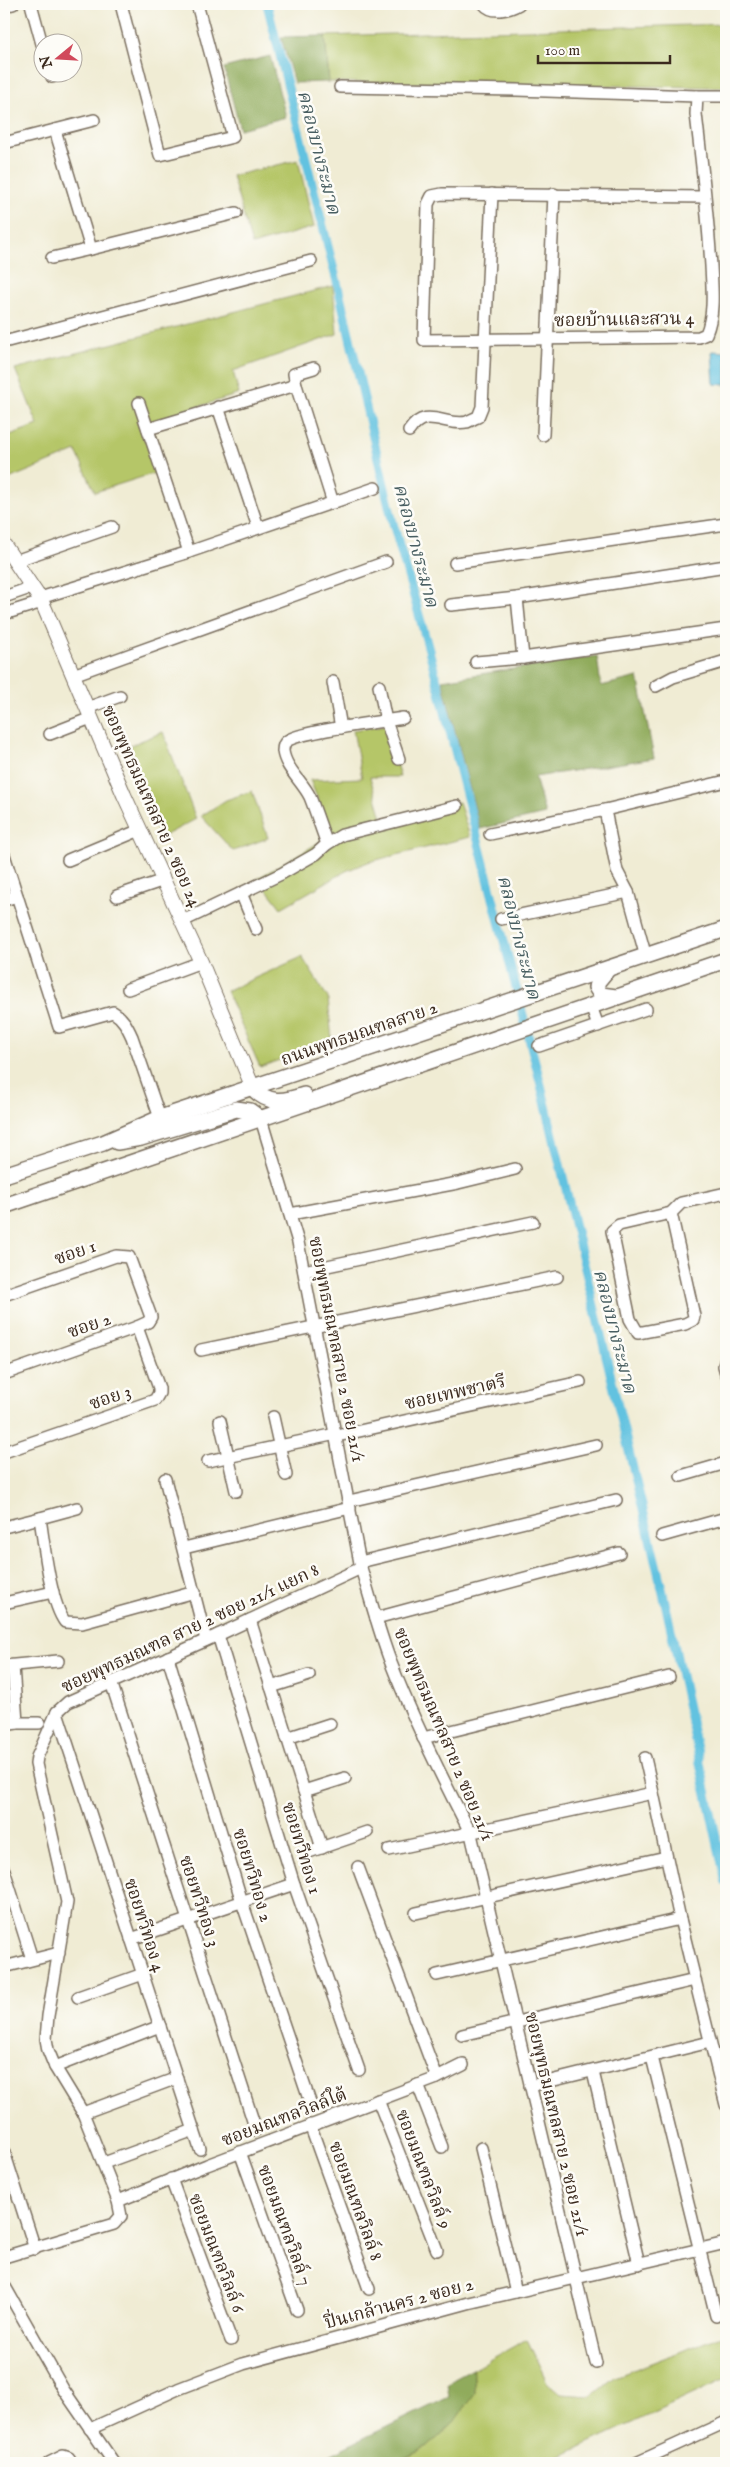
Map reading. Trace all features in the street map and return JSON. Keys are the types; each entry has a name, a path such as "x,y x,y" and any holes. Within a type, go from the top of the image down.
{"main road":[{"name":"ถนนพุทธมณฑลสาย 2","path":"4,1175 103,1143 160,1118 726,929"},
{"path":"4,1206 726,960"},
{"path":"608,969 596,986 601,994 616,997"},
{"path":"253,1088 266,1099 283,1101 379,1072 404,1070"},
{"path":"103,1143 125,1142 141,1138 236,1109 250,1111 261,1119"}],"street":[{"path":"4,6 13,4"},
{"path":"31,4 39,32"},
{"path":"121,4 160,155 233,137 197,4"},
{"path":"484,4 493,10 511,9 519,4"},
{"path":"340,87 726,96"},
{"name":"ซอยบ้านและสวน 4","path":"492,194 442,194 432,196 428,204 424,340 548,337 699,337 706,334 711,321 712,282 706,197 696,114 697,96"},
{"path":"4,143 94,120"},
{"path":"55,130 91,249"},
{"path":"409,431 416,421 424,418 466,422 478,416 482,407 492,194 706,197"},
{"path":"543,435 554,194"},
{"path":"52,258 236,213"},
{"path":"4,342 311,262"},
{"path":"314,368 294,374 333,503"},
{"path":"148,429 296,385"},
{"path":"139,404 189,552"},
{"path":"218,407 258,528"},
{"path":"4,614 38,596 189,552 376,488"},
{"path":"455,563 726,524"},
{"path":"15,561 112,527"},
{"name":"ซอยพุทธมณฑลสาย 2 ซอย 24","path":"4,545 38,596 140,830 201,962 253,1088"},
{"path":"73,675 386,562"},
{"path":"451,605 517,598 726,566"},
{"path":"4,597 38,596"},
{"path":"517,598 523,658"},
{"path":"476,662 523,658 726,629"},
{"path":"656,686 672,677 726,661"},
{"path":"333,682 341,728"},
{"path":"379,686 386,721 400,759"},
{"path":"50,734 120,696"},
{"path":"327,844 310,797 301,779 288,765 283,752 284,746 288,740 341,728 403,718"},
{"path":"490,834 605,810 726,781"},
{"path":"183,921 316,854 327,844 342,835 457,806"},
{"path":"605,810 617,871 628,892 646,957"},
{"path":"68,860 140,830"},
{"path":"4,855 59,1028 113,1012 118,1014 126,1024 132,1037 160,1118"},
{"path":"117,896 164,880"},
{"path":"501,919 628,892"},
{"path":"241,893 256,928"},
{"path":"4,900 16,896"},
{"path":"128,989 201,962"},
{"path":"591,1006 598,1026"},
{"path":"539,1046 646,1009"},
{"name":"ซอยพุทธมณฑลสาย 2 ซอย 21/1","path":"261,1119 290,1214 304,1271 361,1565 391,1662 424,1738 471,1834 596,2363"},
{"path":"290,1214 450,1184 515,1169"},
{"path":"671,1212 694,1316 693,1320 685,1324 643,1334 635,1331 630,1319 612,1231 619,1225 671,1212 681,1203 726,1193"},
{"path":"304,1271 533,1222"},
{"name":"ซอย 1","path":"4,1295 121,1254 129,1256 139,1285"},
{"path":"201,1350 557,1277"},
{"name":"ซอย 2","path":"4,1374 136,1328 148,1322 151,1317 139,1285"},
{"name":"ซอย 3","path":"4,1452 155,1400 159,1388 136,1328"},
{"path":"726,1359 724,1366 726,1373"},
{"name":"ซอยเทพชาตรี","path":"208,1461 580,1382"},
{"path":"273,1417 286,1475"},
{"path":"220,1421 236,1491"},
{"path":"184,1548 350,1504 596,1445"},
{"path":"682,1476 726,1463"},
{"path":"165,1479 206,1640"},
{"name":"ซอยพุทธมณฑล สาย 2 ซอย 21/1 แยก 8","path":"4,2257 35,2250 114,2224 121,2216 118,2201 104,2163 83,2113 55,2067 46,2039 67,1902 36,1764 37,1757 57,1712 68,1702 218,1635 361,1565 616,1500"},
{"path":"4,1527 76,1508"},
{"path":"40,1518 53,1592 65,1622 72,1624 195,1592"},
{"path":"662,1536 726,1518"},
{"path":"376,1618 619,1553"},
{"path":"4,1603 53,1592"},
{"path":"250,1620 322,1848"},
{"name":"ซอยทวีทอง 1","path":"218,1635 294,1884 359,2070"},
{"name":"ซอยทวีทอง 2","path":"168,1657 242,1902 310,2102"},
{"path":"17,1723 9,1666 58,1662"},
{"path":"271,1687 309,1675"},
{"path":"424,1738 669,1676"},
{"name":"ซอยทวีทอง 3","path":"111,1682 256,2130"},
{"name":"ซอยทวีทอง 4","path":"57,1712 200,2149"},
{"path":"4,1724 39,1723"},
{"path":"287,1738 330,1724"},
{"path":"645,1758 680,1919 726,2105"},
{"path":"304,1791 345,1778"},
{"path":"389,1850 471,1834 653,1793"},
{"path":"306,1854 367,1832"},
{"path":"416,1914 666,1857"},
{"path":"358,1867 437,2078"},
{"path":"4,1870 32,1959"},
{"path":"131,1939 294,1884"},
{"path":"437,1975 501,1962 680,1919"},
{"path":"4,1967 59,1953"},
{"path":"78,1997 143,1974"},
{"path":"462,2035 695,1980"},
{"path":"55,2067 160,2026"},
{"path":"530,2086 710,2042"},
{"path":"652,2057 716,2316"},
{"name":"ซอยมณฑลวิลล์ใต้","path":"118,2201 310,2125 437,2078 463,2065"},
{"path":"593,2072 639,2264"},
{"path":"83,2113 177,2078"},
{"path":"418,2085 442,2147"},
{"name":"ซอยมณฑลวิลล์ 9","path":"378,2100 437,2250"},
{"name":"ซอยมณฑลวิลล์ 8","path":"310,2125 369,2289"},
{"path":"104,2163 194,2130"},
{"path":"481,2148 516,2292"},
{"path":"4,2152 35,2250"},
{"name":"ซอยมณฑลวิลล์ 7","path":"240,2152 297,2310"},
{"name":"ซอยมณฑลวิลล์ 6","path":"171,2180 231,2340"},
{"name":"ปิ่นเกล้านคร 2 ซอย 2","path":"90,2429 178,2389 243,2364 323,2341 516,2292 726,2243"},
{"path":"4,2284 44,2357 114,2463"},
{"path":"636,2463 726,2422"},
{"path":"48,2463 63,2456 69,2458 72,2463"}],"green space":[{"path":"726,24 726,87 329,82 325,36"},
{"path":"325,36 329,82 294,83 281,37"},
{"path":"270,56 286,117 240,129 224,68"},
{"path":"298,160 314,227 252,245 232,176"},
{"path":"333,286 337,334 233,371 239,394 143,424 158,472 95,492 76,451 4,481 4,437 38,425 15,369"},
{"path":"597,656 601,686 638,677 654,758 535,777 545,814 480,829 442,680"},
{"path":"385,725 400,777 370,777 383,821 459,802 470,837 368,862 346,871 281,908 258,878 332,835 310,780 362,778 353,730"},
{"path":"163,732 196,819 160,838 121,749"},
{"path":"252,791 268,838 233,851 201,816 226,800"},
{"path":"302,957 328,998 332,1041 260,1067 226,991"},
{"path":"726,2334 726,2379 546,2463 394,2463 428,2447 475,2393 473,2369 527,2339 547,2382 561,2394 591,2396 615,2377"},
{"path":"473,2369 475,2393 455,2421 428,2447 394,2463 312,2463 449,2397 447,2383"}],"water":[{"path":"712,351 726,352 726,385 714,384"}],"waterway":[{"name":"คลองบางระมาด","path":"267,4 337,282 393,523 429,650 540,1081 663,1593 726,1882"}]}
